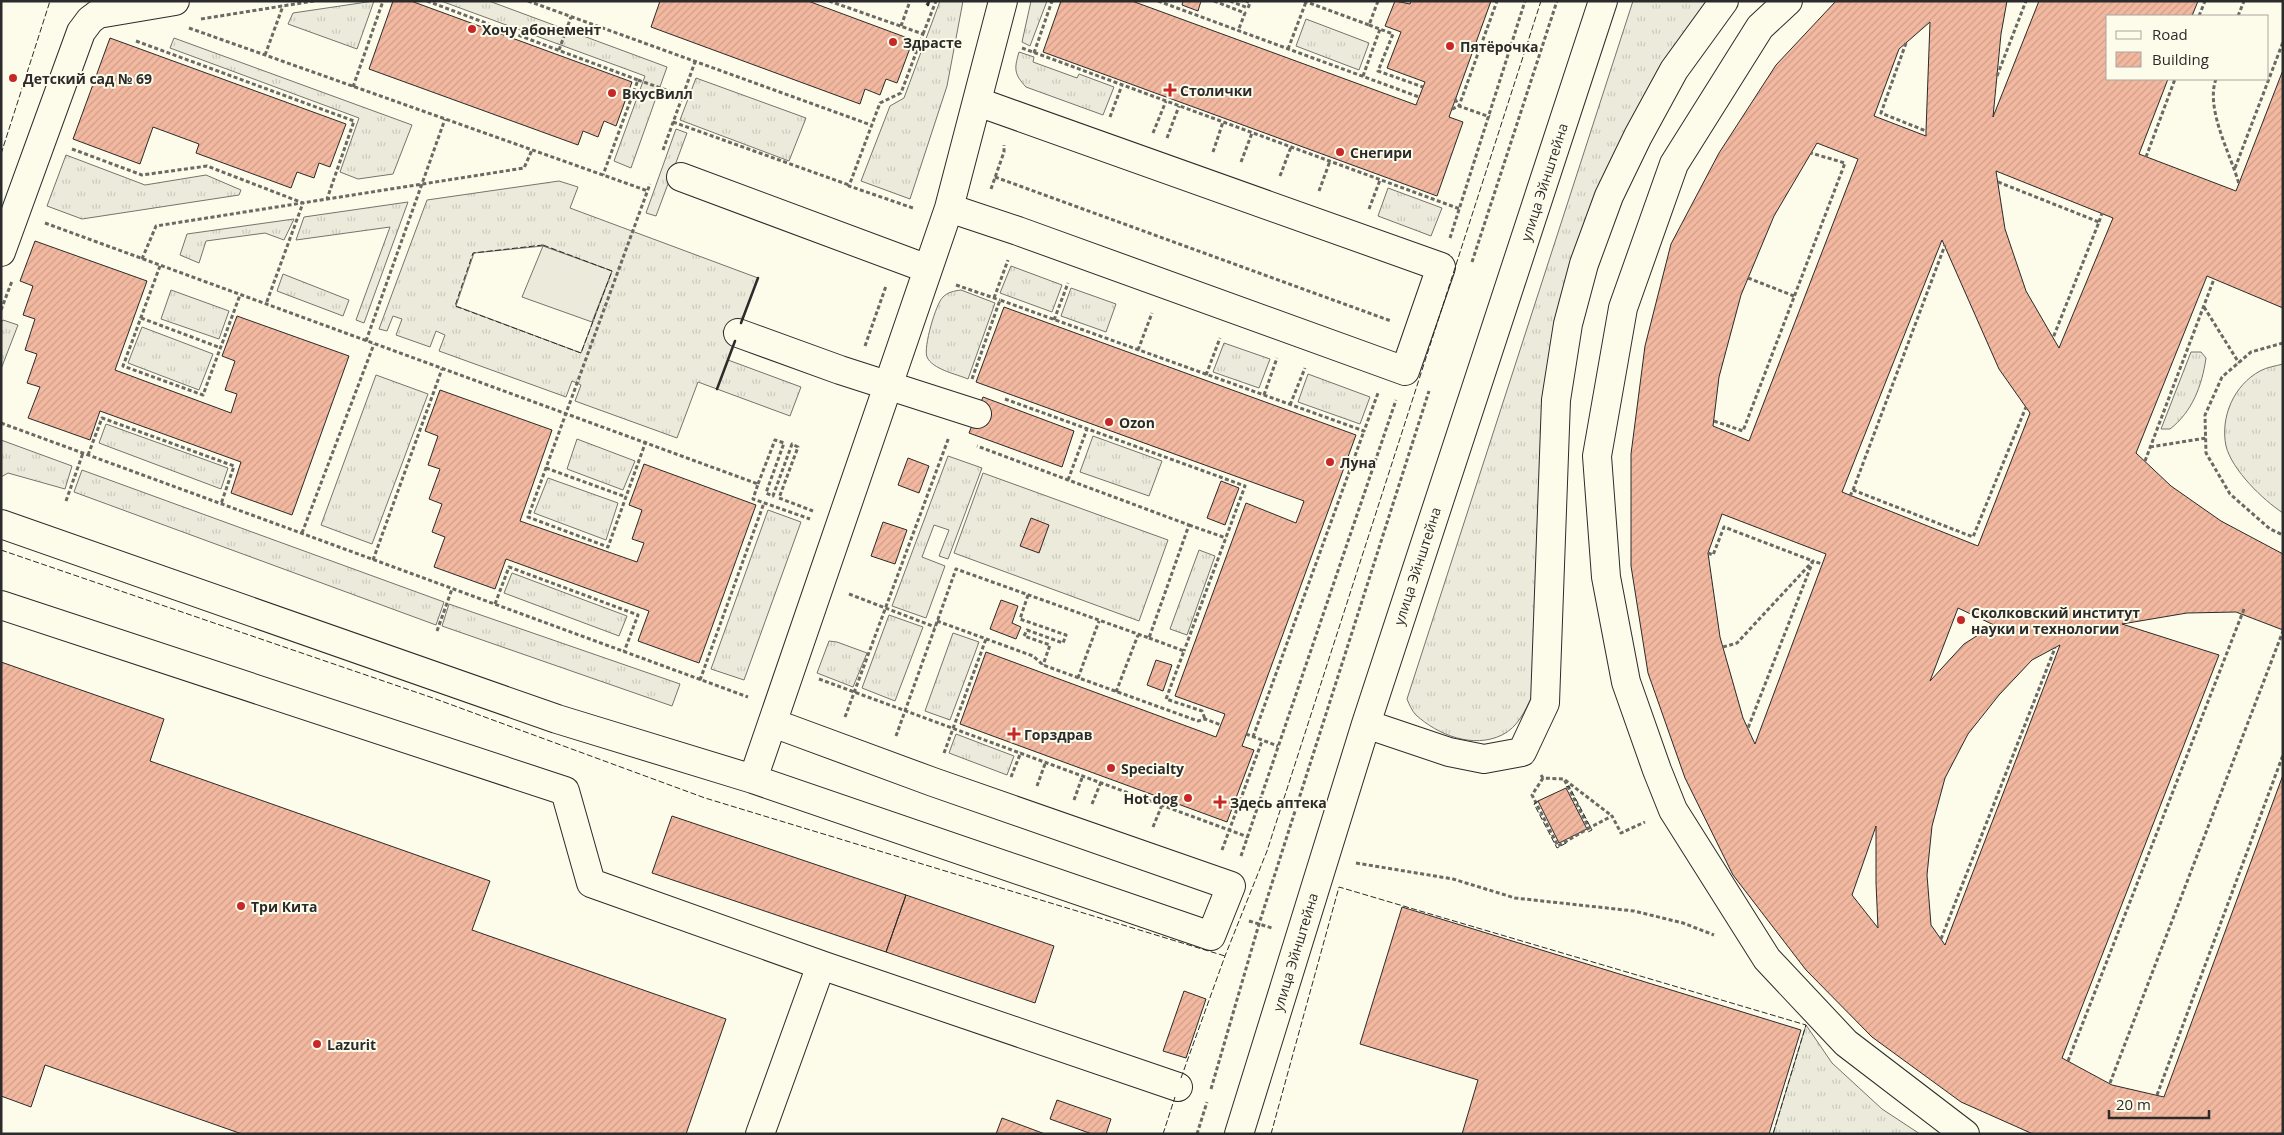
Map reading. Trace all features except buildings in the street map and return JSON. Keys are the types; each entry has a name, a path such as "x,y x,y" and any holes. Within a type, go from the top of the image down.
{"street":[{"path":"753,779 949,208 1003,1"},
{"name":"улица Эйнштейна","path":"1239,1134 1366,724 1603,1"},
{"path":"1366,724 1449,752 1484,759 1522,752 1545,703 1556,400 1568,324 1584,264 1609,196 1638,136 1674,70 1724,1"},
{"path":"1788,1 1760,26 1674,164 1624,308 1597,456 1606,577 1626,682 1656,770 1673,810 1767,958 1846,1043 1965,1134"},
{"path":"1,252 81,32 90,20 98,14 180,14"},
{"path":"949,208 1018,231 1393,367 1441,267 978,102"},
{"path":"681,177 928,269"},
{"path":"738,333 889,386 986,405"},
{"path":"1554,453 1597,456"},
{"path":"1,524 557,719 753,779 1211,936 1231,886 885,765 773,723"},
{"path":"1,605 566,791 590,883 821,965 1178,1087"},
{"path":"760,1134 821,965"}],"path":[{"path":"195,20 314,1"},
{"path":"353,87 383,1"},
{"path":"427,1 683,96"},
{"path":"528,1 871,125"},
{"path":"829,1 923,34"},
{"path":"901,26 910,1"},
{"path":"849,186 880,103 901,93 936,1"},
{"path":"1034,53 1052,1"},
{"path":"1214,1 1245,13 1238,31"},
{"path":"1230,1 1248,8 1250,3 1246,1"},
{"path":"1369,25 1378,1"},
{"path":"1452,109 1459,106 1497,1"},
{"path":"1441,267 1526,1"},
{"path":"1470,266 1557,1"},
{"path":"1997,76 2026,1"},
{"path":"2199,15 2205,1"},
{"path":"2238,15 2244,1"},
{"path":"1161,2 1419,97"},
{"path":"1288,49 1305,2 1393,34 1378,71 1423,88"},
{"path":"265,55 283,6"},
{"path":"180,14 265,55 648,191"},
{"path":"558,50 571,17"},
{"path":"1363,76 1380,29"},
{"path":"132,39 354,121 327,199"},
{"path":"2269,78 2283,42"},
{"path":"1906,43 1881,113 1926,131"},
{"path":"1024,49 1460,209"},
{"path":"661,157 695,62"},
{"path":"603,175 638,80"},
{"path":"2146,156 2175,80"},
{"path":"2216,80 2213,86 2217,121 2239,184"},
{"path":"2234,168 2268,80"},
{"path":"1108,122 1122,85"},
{"path":"1455,99 1459,106 1490,117"},
{"path":"1151,138 1166,101"},
{"path":"1165,143 1179,106"},
{"path":"366,341 445,119"},
{"path":"673,122 913,208"},
{"path":"1210,160 1223,122"},
{"path":"1238,170 1252,133"},
{"path":"1277,184 1291,147"},
{"path":"71,148 142,176 207,166 303,203"},
{"path":"142,259 156,226 524,168 532,150"},
{"path":"1714,421 1743,431 1845,163 1811,153"},
{"path":"1316,198 1330,161"},
{"path":"995,177 1394,322"},
{"path":"1366,217 1380,180"},
{"path":"646,442 608,547 528,517 651,182"},
{"path":"1998,182 2099,222"},
{"path":"266,304 303,203"},
{"path":"2053,338 2102,214"},
{"path":"44,223 758,484"},
{"path":"1850,496 1945,246"},
{"path":"994,298 1008,259"},
{"path":"160,266 123,366 203,395 240,295"},
{"path":"1748,278 1794,296"},
{"path":"2144,461 2214,279"},
{"path":"1054,320 1069,281"},
{"path":"956,285 1364,431"},
{"path":"969,386 1000,300"},
{"path":"2203,307 2239,363"},
{"path":"1138,350 1153,312"},
{"path":"141,318 221,348"},
{"path":"1206,375 1220,336"},
{"path":"2283,343 2251,352 2222,377 2205,415 2206,453 2230,494 2270,529 2283,535"},
{"path":"302,534 374,344"},
{"path":"1264,395 1277,358"},
{"path":"1253,737 1378,394 1393,367"},
{"path":"1231,886 1278,746 1393,367"},
{"path":"1290,405 1305,368"},
{"path":"373,560 442,369"},
{"path":"1197,1134 1259,924 1430,389"},
{"path":"986,405 1087,429 1246,486 1166,698 1202,711 1205,719"},
{"path":"1852,490 1973,537 2026,407"},
{"path":"88,455 102,418 234,466 221,504"},
{"path":"1,423 700,680 764,503"},
{"path":"1068,480 1087,429"},
{"path":"941,433 959,440"},
{"path":"835,746 950,436"},
{"path":"2150,448 2206,438"},
{"path":"789,511 753,499 775,440 784,443 766,493 772,496 792,444 798,447 779,498 813,510"},
{"path":"968,443 1226,538"},
{"path":"66,501 83,453"},
{"path":"546,468 626,497"},
{"path":"1149,638 1189,525"},
{"path":"1708,553 1713,555 1724,527 1822,564"},
{"path":"1723,647 1737,643 1813,561"},
{"path":"1748,728 1813,561"},
{"path":"495,604 509,567 528,574 638,615 624,652"},
{"path":"885,765 956,569 1184,652"},
{"path":"820,584 935,627"},
{"path":"437,631 452,589"},
{"path":"1028,595 1020,619 1066,636 1063,643 1027,630 1024,636 1050,645 1043,665"},
{"path":"2068,1061 2244,609"},
{"path":"937,621 1032,656 1043,665 1116,692 1198,721 1205,719 1221,725"},
{"path":"1078,678 1099,621"},
{"path":"2110,1083 2283,631"},
{"path":"1116,692 1138,634"},
{"path":"933,782 986,639"},
{"path":"1348,641 1356,644"},
{"path":"1941,939 2055,648"},
{"path":"814,677 1248,837"},
{"path":"1246,734 1278,746"},
{"path":"1219,858 1262,741"},
{"path":"1010,780 1021,752"},
{"path":"2157,1095 2283,755"},
{"path":"1036,789 1046,761"},
{"path":"1073,803 1083,775"},
{"path":"1543,778 1532,795 1558,846 1590,830 1589,828 1612,816"},
{"path":"1564,779 1612,816 1621,833 1673,810"},
{"path":"1090,810 1101,782"},
{"path":"1568,786 1589,828"},
{"path":"1152,832 1162,805"},
{"path":"1353,862 1453,879 1515,898 1634,912 1683,923 1717,937"}],"green space":[{"path":"374,1 357,49 288,24 293,13"},
{"path":"441,1 489,1 667,67 631,168 614,161 645,76"},
{"path":"940,1 963,1 947,86 910,199 861,181 890,106 904,98"},
{"path":"1031,1 1047,1 1030,46 1022,42"},
{"path":"1633,1 1710,1 1574,261 1532,696 1524,713 1508,732 1491,739 1479,741 1456,738 1435,729 1425,722 1415,713 1407,699"},
{"path":"1306,19 1369,43 1359,70 1296,46"},
{"path":"174,38 412,125 393,174 358,179 340,172 359,118 170,48"},
{"path":"1019,52 1034,57 1033,62 1077,78 1079,74 1114,87 1103,115 1026,87 1016,71"},
{"path":"696,78 806,118 789,161 680,120"},
{"path":"676,129 687,133 656,216 646,213"},
{"path":"66,155 145,185 206,175 241,190 239,195 82,219 47,206"},
{"path":"559,181 578,187 570,208 758,278 728,360 801,387 790,416 698,382 677,438 575,401 581,385 572,381 566,397 439,351 445,335 436,331 430,347 396,335 402,319 393,316 387,331 379,329 427,200","holes":["543,246 612,271 581,353 456,306 474,253"]},
{"path":"1388,188 1442,208 1431,236 1378,216"},
{"path":"408,202 364,323 356,320 390,227 296,240 304,217"},
{"path":"294,219 284,240 265,233 206,241 199,263 180,255 187,234"},
{"path":"543,246 612,271 592,322 522,297"},
{"path":"1011,266 1062,285 1052,312 1000,293"},
{"path":"283,274 349,300 343,316 277,291"},
{"path":"1071,288 1116,304 1106,332 1061,316"},
{"path":"171,290 229,311 219,339 161,319"},
{"path":"961,290 995,303 968,379 934,365 927,357 926,352 931,326 940,301 947,294"},
{"path":"3,320 18,325 1,369 1,323"},
{"path":"142,327 213,354 199,390 128,363"},
{"path":"1224,343 1270,359 1259,388 1213,372"},
{"path":"2191,352 2201,352 2206,358 2199,388 2195,398 2178,422 2170,429 2161,429"},
{"path":"2283,364 2283,513 2249,484 2235,465 2226,446 2225,424 2231,403 2243,385 2260,371"},
{"path":"1308,374 1370,397 1360,424 1298,402"},
{"path":"376,375 428,394 372,544 321,525"},
{"path":"106,424 228,468 221,489 99,443"},
{"path":"1093,436 1162,461 1149,496 1080,472"},
{"path":"577,439 635,461 623,490 567,469"},
{"path":"1,440 72,466 65,489 8,473 1,477"},
{"path":"948,456 982,468 948,559 939,556 949,530 934,525 922,557 945,566 926,618 892,606"},
{"path":"82,470 444,602 436,625 74,492"},
{"path":"983,473 1168,540 1139,621 954,553"},
{"path":"548,478 618,503 606,540 534,513"},
{"path":"768,510 801,522 744,680 711,669"},
{"path":"1199,550 1215,556 1187,635 1170,629"},
{"path":"512,573 627,616 619,636 504,593"},
{"path":"449,604 680,684 672,706 442,626"},
{"path":"889,615 923,627 895,701 862,688"},
{"path":"953,633 979,642 950,720 925,711"},
{"path":"829,641 867,653 853,687 817,673"},
{"path":"956,734 1014,756 1007,775 949,753"},
{"path":"1806,1025 1832,1063 1882,1109 1920,1134 1773,1134"}],"fence":[{"path":"1,154 50,1"},
{"path":"926,5 928,1"},
{"path":"1181,1078 1225,956 1267,851 1541,1"},
{"path":"543,245 612,271 581,353 455,306 473,253 543,245"},
{"path":"1,550 433,698 705,798 1225,956"},
{"path":"1566,787 1569,786 1592,830 1588,832"},
{"path":"1538,801 1534,804 1557,848 1568,842"},
{"path":"1271,1134 1339,887 1806,1025 1773,1134"},
{"path":"1163,1134 1175,1097"}],"wall":[{"path":"928,5 929,1"},
{"path":"741,323 758,278"},
{"path":"717,389 735,341"}],"place":[{"name":"Хочу абонемент","path":"472,29"},
{"name":"Здрасте","path":"893,42"},
{"name":"Пятёрочка","path":"1450,46"},
{"name":"Детский сад № 69","path":"13,78"},
{"name":"Столички","path":"1170,90"},
{"name":"ВкусВилл","path":"612,93"},
{"name":"Снегири","path":"1340,152"},
{"name":"Ozon","path":"1109,422"},
{"name":"Луна","path":"1330,462"},
{"name":"Сколковский институт науки и технологии","path":"1961,620"},
{"name":"Горздрав","path":"1014,734"},
{"name":"Specialty","path":"1111,768"},
{"name":"Hot dog","path":"1188,798"},
{"name":"Здесь аптека","path":"1220,802"},
{"name":"Три Кита","path":"241,906"},
{"name":"Lazurit","path":"317,1044"}]}
